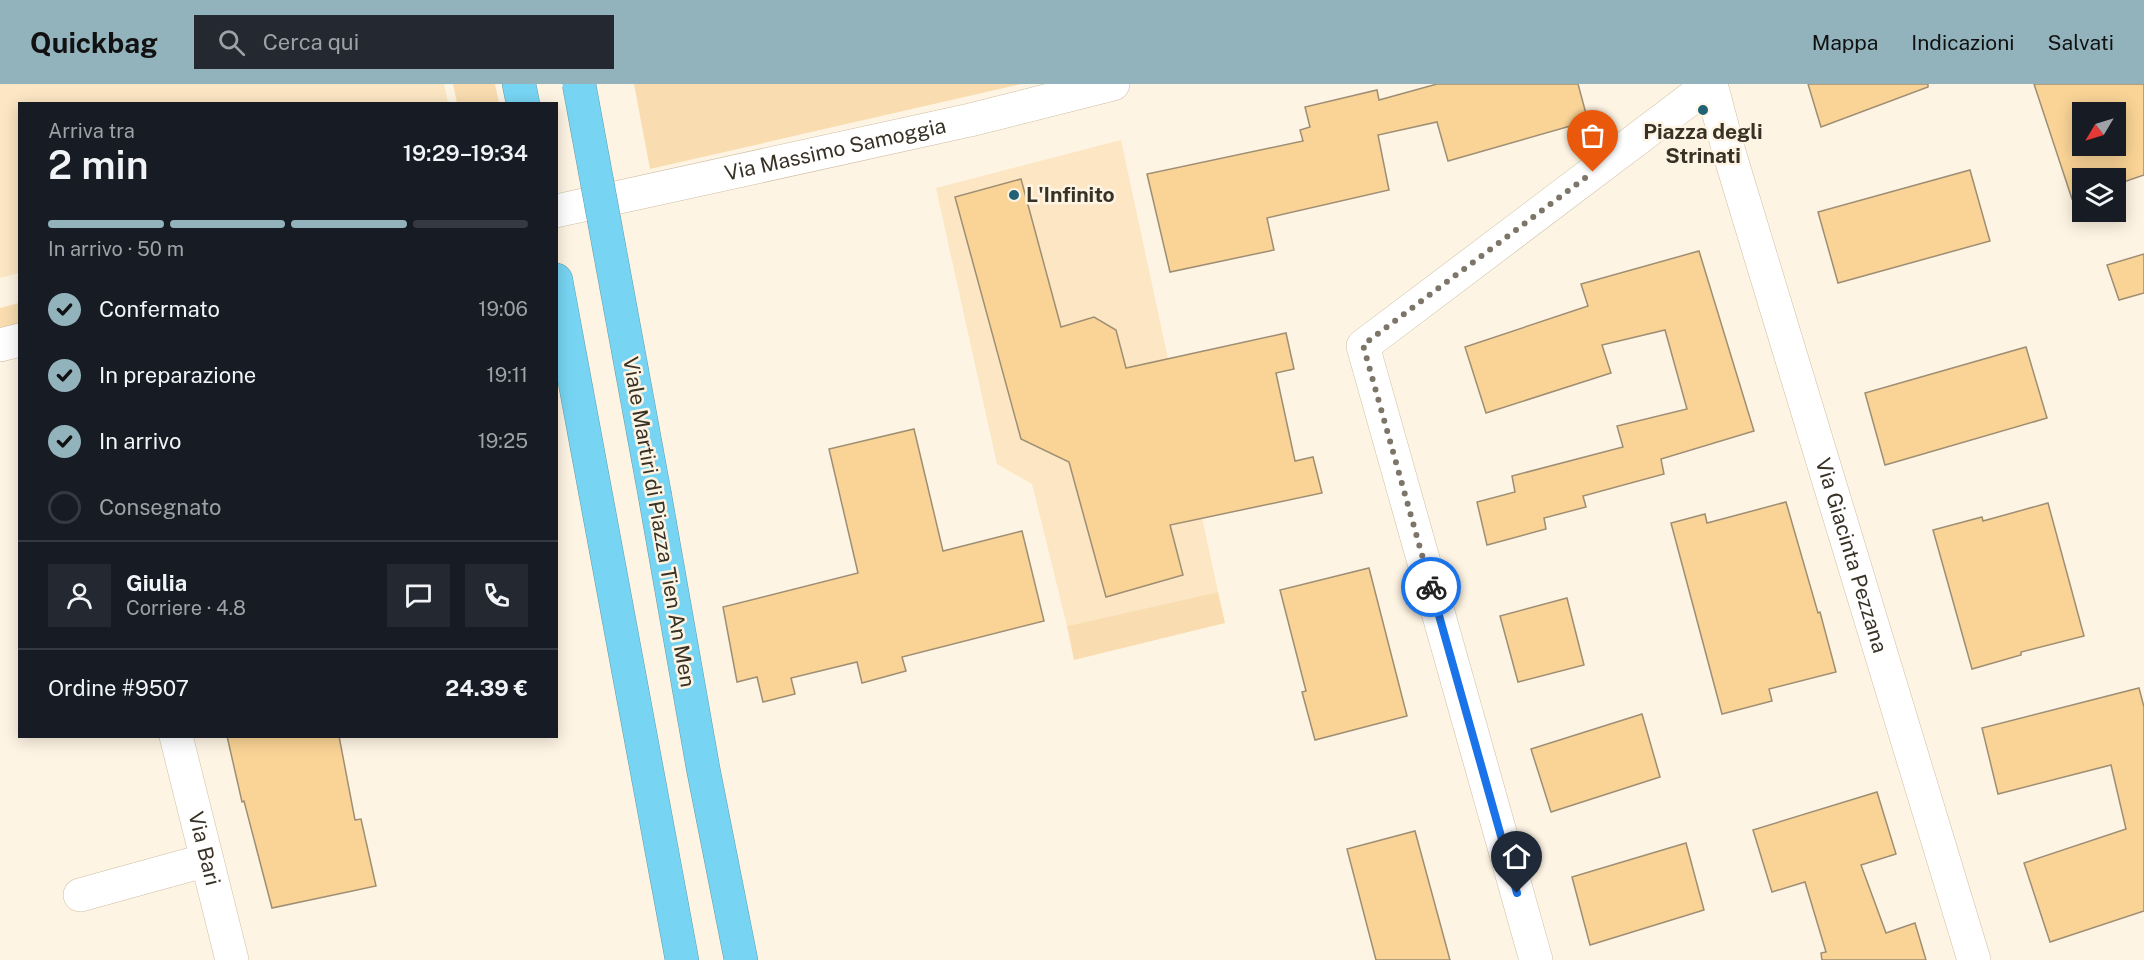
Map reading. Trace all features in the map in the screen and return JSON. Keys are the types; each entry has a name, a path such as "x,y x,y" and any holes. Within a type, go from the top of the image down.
{"highway":[{"path":"519,84 523,102"},
{"name":"Viale Martiri di Piazza Tien An Men","path":"579,84 703,768 741,960"},
{"path":"558,290 600,507 682,960"}],"street":[{"name":"Via Massimo Samoggia","path":"558,211 970,120 1113,84"},
{"name":"Via Giacinta Pezzana","path":"1710,84 1974,960"},
{"path":"1536,960 1363,345 1710,84"},
{"path":"0,345 18,340"},
{"name":"Via Bari","path":"176,738 232,960"},
{"path":"80,895 207,860"}],"shaded area":[{"path":"0,84 444,84 448,102 18,102 18,273 0,278"},
{"path":"453,84 495,84 499,102 457,102"},
{"path":"634,84 1021,84 650,169"},
{"path":"1121,140 1218,592 1067,626 1032,484 997,464 936,188"},
{"path":"18,303 18,330 0,333 0,308"},
{"path":"1218,592 1225,623 1074,660 1067,626"}],"building":[{"path":"1437,84 1578,84 1588,121 1448,161 1437,122 1378,135 1389,190 1267,218 1274,250 1170,272 1147,174 1303,141 1300,130 1310,127 1305,107 1377,90 1379,100"},
{"path":"1808,84 1928,84 1928,87 1821,127"},
{"path":"2034,84 2144,84 2144,175 2126,181 2126,168 2072,168 2072,199"},
{"path":"1970,170 1990,241 1838,283 1818,212"},
{"path":"1021,179 1061,327 1094,317 1116,330 1126,368 1286,333 1294,369 1276,373 1295,461 1313,457 1322,493 1170,525 1183,575 1106,597 1069,462 1021,439 955,197"},
{"path":"1699,251 1754,431 1661,459 1664,474 1583,496 1586,507 1544,518 1546,529 1487,545 1477,502 1515,492 1512,476 1623,447 1617,426 1687,409 1665,330 1602,345 1611,373 1486,413 1465,347 1588,306 1581,284"},
{"path":"2144,254 2144,293 2119,300 2107,265"},
{"path":"2026,347 2047,418 1885,465 1865,393"},
{"path":"914,429 943,551 1022,531 1044,621 902,657 906,671 862,683 857,662 791,678 795,694 763,702 757,677 737,682 723,607 858,573 829,449"},
{"path":"1786,502 1836,672 1769,689 1772,701 1722,714 1671,523 1705,514 1707,523"},
{"path":"2048,503 2084,636 2021,652 2021,655 1972,669 1933,530 1982,517 1983,521"},
{"path":"1369,568 1407,716 1315,740 1302,692 1306,691 1280,590"},
{"path":"1567,598 1584,665 1518,682 1500,616"},
{"path":"2139,688 2144,707 2144,911 2050,942 2024,863 2126,829 2111,765 1998,794 1982,728"},
{"path":"1642,714 1660,777 1551,812 1531,749"},
{"path":"227,738 339,738 355,820 361,819 376,886 272,908 244,801 242,802"},
{"path":"1877,792 1896,854 1861,865 1886,933 1915,923 1926,960 1822,960 1821,953 1826,952 1805,882 1772,892 1753,830"},
{"path":"1415,831 1450,960 1376,960 1347,849"},
{"path":"1686,843 1704,910 1590,945 1572,877"}],"way so far":[{"path":"1431,587 1363,345 1593,172"}],"place":[{"name":"Piazza degli Strinati","path":"1703,110"},
{"name":"L'Infinito","path":"1014,195"}],"route":[{"path":"1431,587 1517,893"}]}
